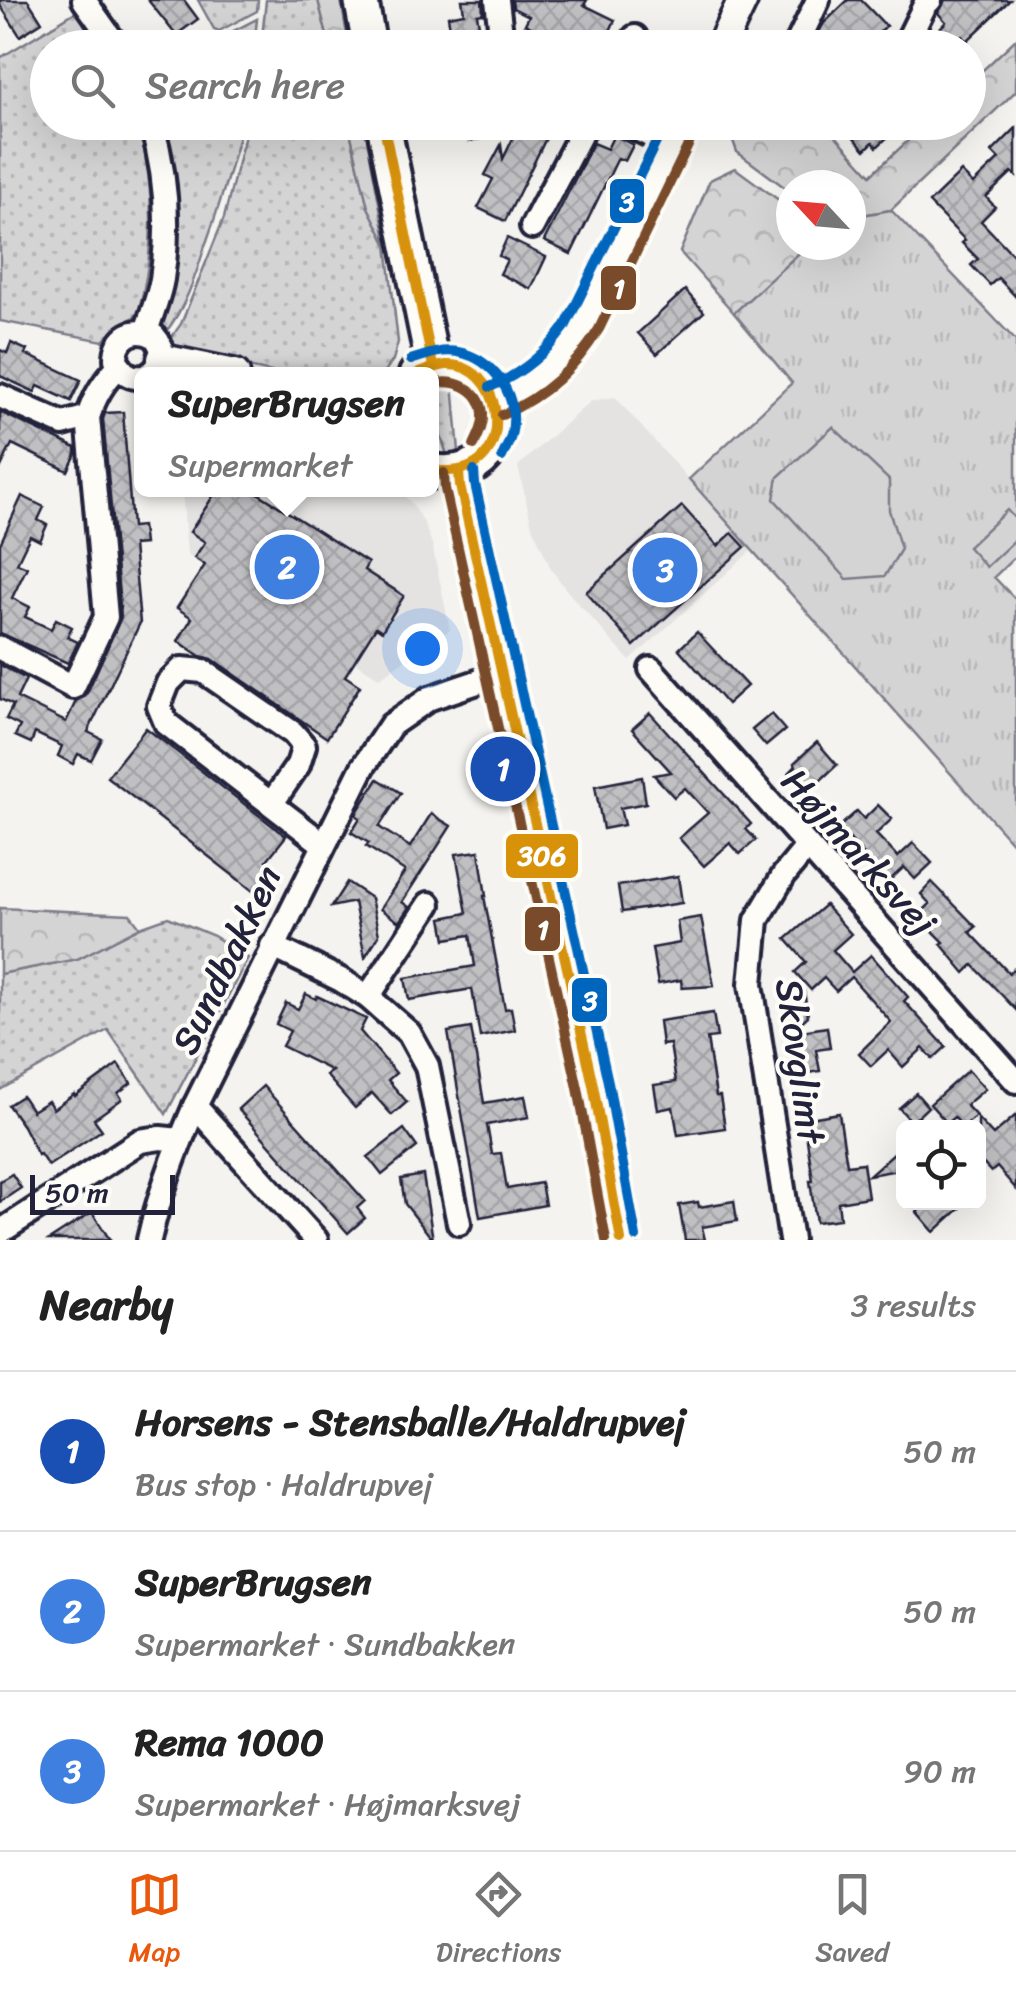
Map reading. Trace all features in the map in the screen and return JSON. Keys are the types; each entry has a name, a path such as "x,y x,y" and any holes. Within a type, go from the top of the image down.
{"main road":[{"path":"361,0 367,30"},
{"path":"387,140 424,367"},
{"path":"438,367 447,365 474,374 488,386 496,401 499,416 493,444 480,460 445,472 460,486 593,1084 620,1240"}],"street":[{"path":"84,0 105,30"},
{"path":"496,0 500,30"},
{"path":"729,30 743,0"},
{"path":"804,30 818,0"},
{"path":"913,30 930,0"},
{"path":"146,332 161,283 167,234 163,167 156,140"},
{"path":"532,227 578,140"},
{"path":"496,401 542,376 571,346 675,140"},
{"path":"134,377 119,366 116,350 128,334 146,332 159,342 162,350 153,367"},
{"path":"0,648 73,687 106,616 88,418 95,396 119,366"},
{"path":"0,396 63,424 88,418"},
{"name":"Sundbakken","path":"272,803 298,765 304,746 294,734 203,671 182,669 168,683 159,706 166,723 323,844"},
{"name":"Højmarksvej","path":"650,669 1016,1081"},
{"name":"Sundbakken","path":"148,1240 194,1106 363,767 390,725 430,698 501,674"},
{"name":"Skovglimt","path":"791,1240 751,984 758,920 807,846"},
{"path":"368,997 429,904"},
{"path":"272,946 368,997 410,1033 427,1066 459,1223"},
{"name":"Sundbakken","path":"194,1106 316,1240"},
{"path":"0,1232 140,1141 180,1140"}],"shaded area":[{"path":"615,397 752,550 630,661 551,569 532,526 518,466 591,401"},
{"path":"183,497 406,497 423,521 432,544 450,630 380,678 187,554"}],"green space":[{"path":"198,0 258,0 257,11 221,30 214,29"},
{"path":"266,0 318,0 326,30 263,30"},
{"path":"318,0 341,0 346,30 326,30"},
{"path":"77,11 90,30 46,30"},
{"path":"257,19 256,30 235,30"},
{"path":"1016,39 1016,91 986,120 986,67"},
{"path":"30,40 30,140 142,140 151,216 145,286 136,316 103,341 0,321 0,58"},
{"path":"160,140 237,140 193,282 165,333 159,326"},
{"path":"244,140 352,140 368,207 387,245 398,342 388,367 248,367 172,351 169,341 181,324 224,218"},
{"path":"352,140 367,140 387,245 368,207"},
{"path":"733,140 839,140 871,175 909,140 965,140 891,210 866,214 866,170 776,170 776,181 737,152"},
{"path":"735,168 776,198 776,260 792,260 734,313 680,252 710,180"},
{"path":"891,210 1016,341 1016,556 994,577 1016,600 1016,847 689,479 792,383 734,313 792,260 866,260 866,214"},
{"path":"439,384 453,384 459,452 447,455 439,430"},
{"path":"833,427 889,480 889,510 901,549 885,576 847,579 774,499 778,477"},
{"path":"1007,510 1016,520 1016,539 986,567 968,547"},
{"path":"0,908 130,914 140,927 77,959 0,974"},
{"path":"168,917 214,936 248,958 166,1114 108,1030 0,1090 0,974 77,959"}],"building":[{"path":"0,0 28,0 42,22 20,36"},
{"path":"148,0 184,0 198,19 183,30 172,30"},
{"path":"462,0 482,0 483,13 477,14 480,30 450,30 448,16 464,13"},
{"path":"512,0 587,0 584,5 615,20 610,30 537,30 525,24 529,16 513,8"},
{"path":"848,0 861,0 886,26 882,30 820,30"},
{"path":"945,0 1010,0 979,30 942,30 946,22 938,13"},
{"path":"1016,128 1016,176 1012,172 986,197 995,207 981,221 1016,258 1016,297 998,278 990,285 971,265 978,259 929,203 961,172 973,184 999,159 992,152"},
{"path":"512,140 545,140 505,221 478,208 493,179 485,175 501,145 503,159"},
{"path":"612,140 633,145 625,161 618,158 571,254 544,241 593,143 607,149"},
{"path":"856,140 885,140 877,147 873,142 865,150"},
{"path":"507,238 546,257 531,289 500,274 507,260 499,256"},
{"path":"685,290 704,312 657,354 638,333"},
{"path":"11,343 27,350 25,354 81,380 71,401 38,386 35,392 0,376 0,350 7,353"},
{"path":"0,412 76,448 68,471 12,444 0,469"},
{"path":"123,412 132,527 142,526 144,544 133,545 140,623 88,732 102,739 91,760 78,754 73,764 58,756 62,746 35,733 31,743 15,736 20,726 6,719 13,705 0,699 0,665 26,679 17,698 66,722 76,701 87,693 121,617 103,419 105,413"},
{"path":"22,496 44,507 38,520 47,525 40,541 30,536 17,563 27,567 12,598 30,607 25,617 51,629 56,619 72,627 67,637 78,642 68,663 0,633 0,544"},
{"path":"212,497 264,497 368,563 364,570 404,596 382,631 376,627 345,676 360,686 327,738 212,659 178,641 192,618 177,608 205,565 194,558 205,542 190,532"},
{"path":"682,506 718,546 732,533 745,547 634,646 586,592"},
{"path":"697,632 747,686 727,704 679,649"},
{"path":"650,713 751,824 746,829 756,840 740,854 730,843 704,866 679,838 708,813 685,788 674,797 654,775 671,772 632,729"},
{"path":"771,714 785,730 766,746 752,730"},
{"path":"146,728 286,836 267,860 282,872 262,898 107,777"},
{"path":"817,742 837,765 807,793 789,773"},
{"path":"642,777 646,803 620,808 624,825 603,829 595,786"},
{"path":"378,779 401,793 379,827 410,847 431,814 451,826 402,902 409,907 399,922 380,909 405,871 351,832 360,818 356,815 359,809"},
{"path":"878,805 892,819 876,834 898,857 913,843 932,863 915,879 904,867 888,882 839,827 857,811 864,819"},
{"path":"479,851 505,1009 511,1008 515,1030 480,1037 472,989 409,1000 405,978 475,966 470,935 446,939 442,918 467,913 456,854"},
{"path":"678,876 682,903 622,912 618,886"},
{"path":"347,882 371,898 379,935 365,957 354,902 331,907"},
{"path":"932,882 976,927 970,932 1009,973 1016,967 1016,1010 973,965 965,973 941,944 944,942 918,916 930,904 921,894"},
{"path":"825,905 851,934 833,950 852,972 871,955 908,997 904,1001 946,1047 933,1059 923,1048 903,1067 888,1050 871,1066 859,1053 891,1022 851,977 836,991 824,978 811,990 795,972 806,962 786,939"},
{"path":"701,917 714,986 682,988 681,980 658,984 652,948 680,943 677,921"},
{"path":"804,991 808,1016 789,1033 827,1027 830,1048 816,1050 820,1071 793,1076 781,995"},
{"path":"306,994 366,1019 360,1031 396,1073 388,1080 407,1102 392,1115 372,1093 355,1108 326,1075 332,1071 282,1046 290,1031 276,1024 286,1003 298,1009"},
{"path":"713,1013 717,1037 707,1038 725,1128 678,1135 673,1107 658,1110 654,1085 676,1082 670,1044 662,1045 659,1021"},
{"path":"471,1028 484,1103 525,1096 529,1117 487,1125 492,1154 501,1153 507,1189 541,1183 545,1205 480,1217 448,1032"},
{"path":"118,1064 131,1083 118,1093 122,1099 94,1119 102,1130 48,1166 8,1105 22,1096 32,1111 48,1101 53,1109"},
{"path":"968,1070 985,1089 966,1105 976,1116 971,1120 954,1117 944,1120 930,1104"},
{"path":"263,1086 365,1201 357,1208 365,1218 348,1233 238,1109"},
{"path":"916,1093 928,1107 914,1120 899,1108"},
{"path":"839,1113 847,1165 863,1163 868,1197 838,1202 840,1219 816,1222 804,1119"},
{"path":"1016,1115 1016,1189 997,1167 991,1172 986,1167 986,1128 993,1135"},
{"path":"404,1129 417,1147 382,1175 368,1157"},
{"path":"896,1151 896,1170 869,1175"},
{"path":"12,1174 21,1188 0,1202 0,1181"},
{"path":"423,1175 433,1240 405,1204 401,1179"},
{"path":"734,1201 737,1221 702,1227 705,1240 685,1240 679,1205 698,1202 699,1207"},
{"path":"919,1210 958,1210 934,1232"},
{"path":"92,1212 110,1240 49,1240"}],"transit line":[{"name":"306","path":"387,140 433,366"},
{"name":"3","path":"490,387 532,362 565,327 657,140"},
{"name":"1","path":"502,415 545,390 590,343 691,140"},
{"name":"3","path":"411,360 440,352 458,352 494,372 512,408 511,436 502,457"},
{"name":"306","path":"435,367 465,368 479,378 490,393 496,429 491,446 480,460 459,470 439,471"},
{"name":"1","path":"439,382 465,387 481,404 481,429 474,445"},
{"name":"3","path":"474,471 608,1082 636,1237"},
{"name":"306","path":"459,472 593,1085 621,1240"},
{"name":"1","path":"444,473 578,1088 606,1240"}],"place":[{"name":"SuperBrugsen","path":"287,567"},
{"name":"Rema 1000","path":"665,570"},
{"name":"Horsens - Stensballe/Haldrupvej","path":"503,769"}]}
